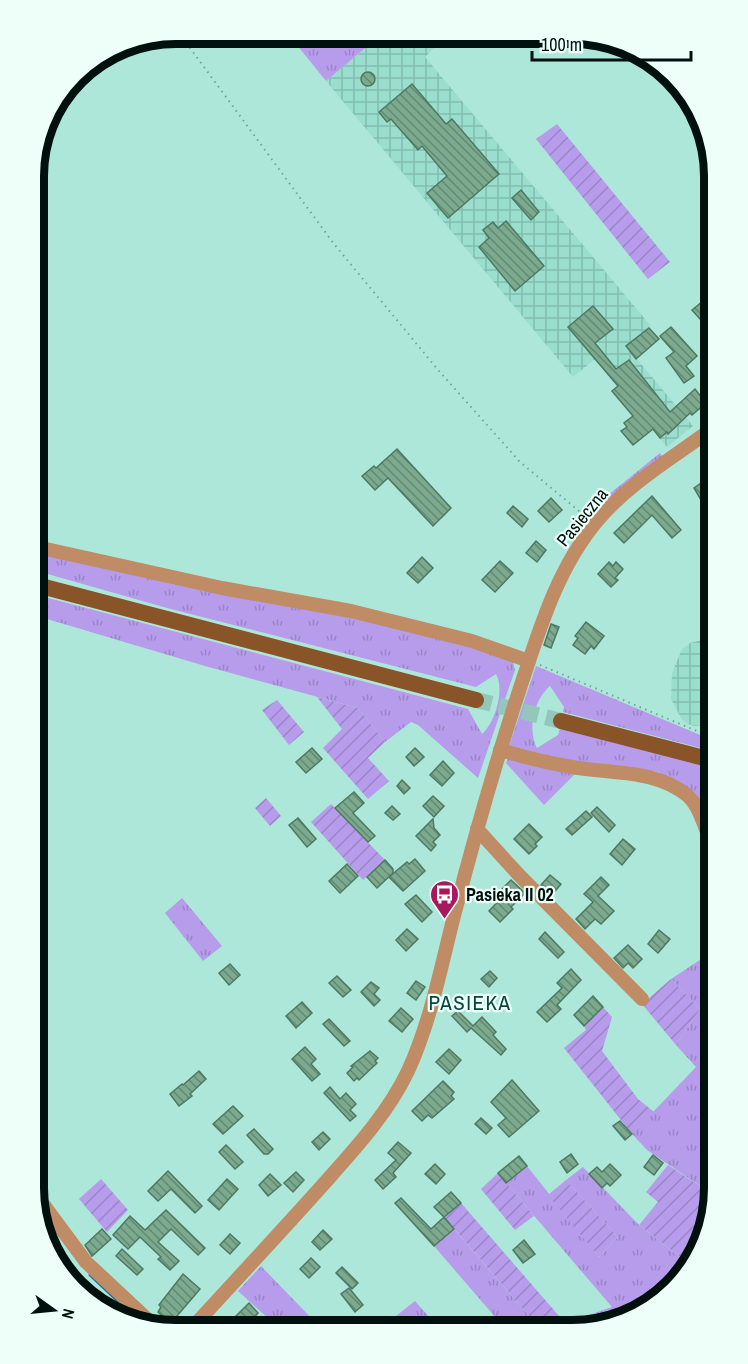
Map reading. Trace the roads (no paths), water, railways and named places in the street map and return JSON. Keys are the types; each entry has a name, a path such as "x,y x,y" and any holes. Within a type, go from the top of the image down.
{"main road":[{"path":"44,587 476,700"},
{"path":"561,721 704,758"}],"street":[{"name":"Pasieczna","path":"199,1320 350,1154 397,1092 414,1057 429,1014 500,750 529,661 564,572 574,552 594,525 626,493 704,435"},
{"path":"44,549 222,588 362,614 472,641 529,661"},
{"path":"500,750 538,761 650,777 668,782 696,805 704,825"},
{"path":"477,829 518,874 642,999"},
{"path":"45,1207 86,1262 145,1317"}],"waterway":[{"path":"90,1275 129,1311"}],"tunnel":[{"path":"476,700 561,721"}],"place":[{"name":"Pasieka II 02","path":"445,920"}],"district":[{"name":"PASIEKA","path":"470,1002"}]}
